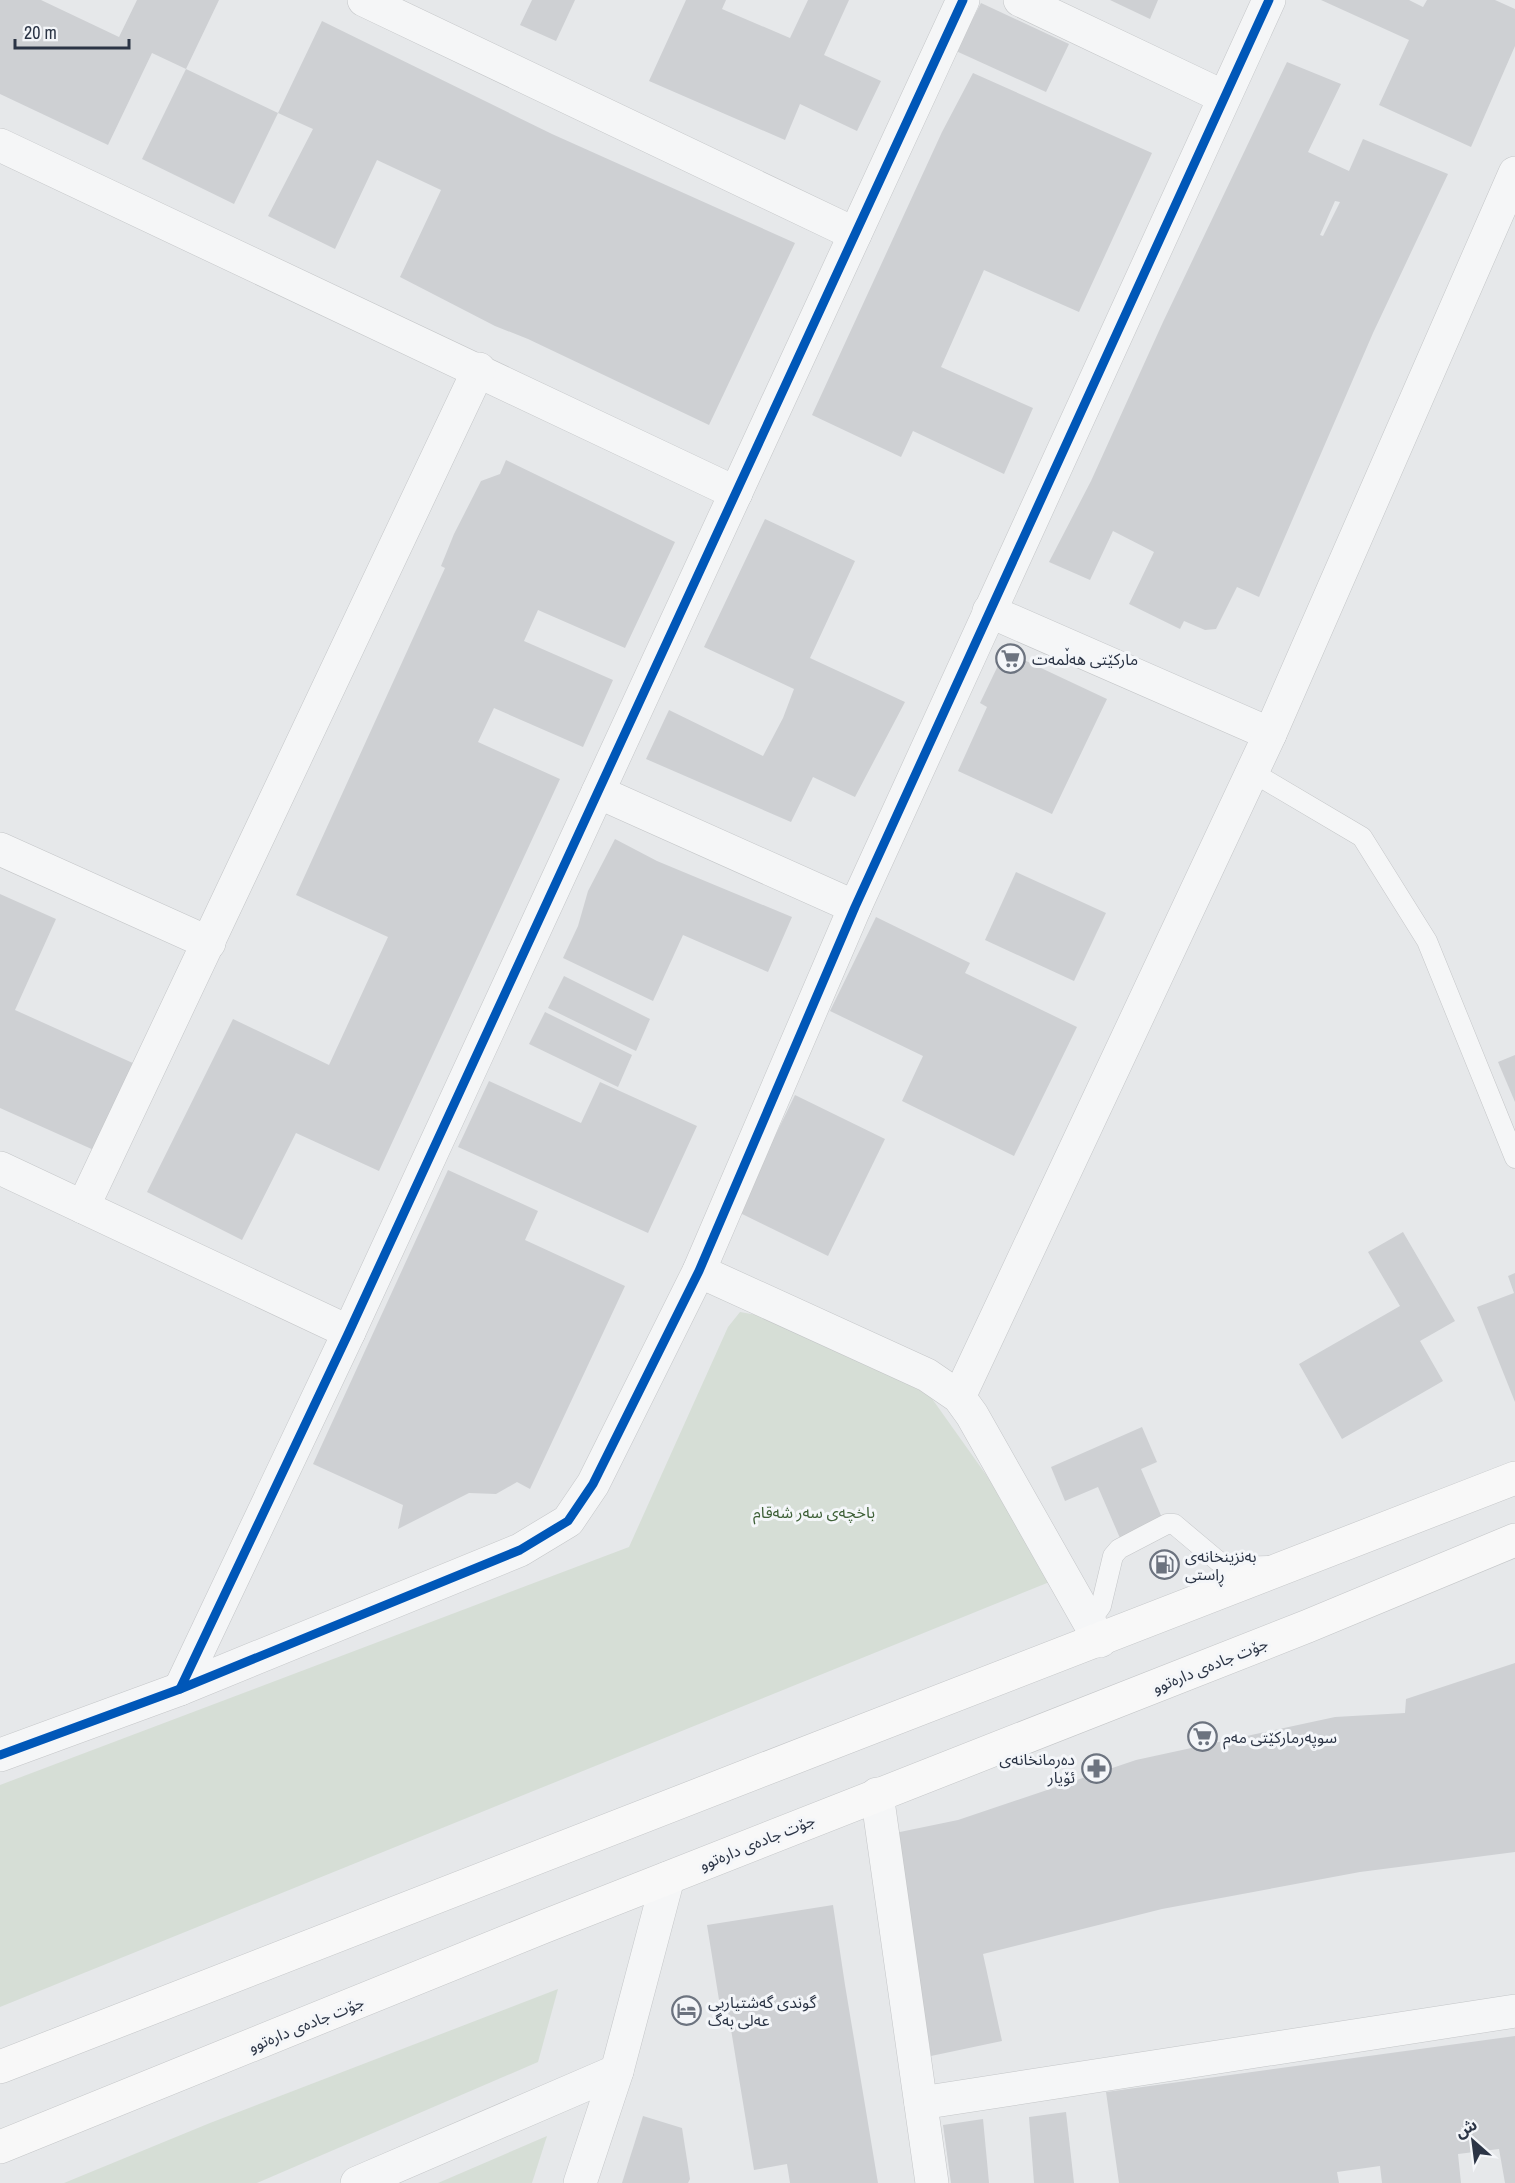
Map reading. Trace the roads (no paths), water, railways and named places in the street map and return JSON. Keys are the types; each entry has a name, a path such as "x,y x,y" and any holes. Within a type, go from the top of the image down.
{"main road":[{"path":"0,2067 1095,1632 1294,1565 1515,1478"},
{"name":"جۆت جادەی دارەتوو","path":"0,2147 877,1794 1032,1737 1515,1540"}],"street":[{"path":"364,0 855,234"},
{"path":"180,1689 349,1332 963,0"},
{"path":"1020,0 1224,97"},
{"path":"0,1755 180,1689 520,1550 568,1521 593,1484 699,1271 855,907 1269,0"},
{"path":"0,145 479,369 736,493"},
{"path":"959,1397 1270,734 1515,173"},
{"path":"83,1207 479,369"},
{"path":"989,611 1270,734"},
{"path":"598,792 855,907"},
{"path":"0,849 209,944"},
{"path":"0,1168 349,1332"},
{"path":"699,1271 927,1375 959,1397 972,1415 1095,1632"},
{"path":"877,1794 932,2183"},
{"path":"580,2183 617,2071 669,1878"},
{"path":"921,2103 1515,2011"},
{"path":"357,2183 617,2071"}],"lane":[{"path":"1252,772 1362,837 1427,941 1515,1158"},
{"path":"1095,1632 1113,1556 1119,1549 1167,1524 1173,1524 1218,1561 1236,1567 1294,1565"}],"place":[{"name":"مارکێتی هەڵمەت","path":"1011,659"},
{"name":"بەنزینخانەی ڕاستی","path":"1164,1565"},
{"name":"سوپەرمارکێتی مەم","path":"1202,1737"},
{"name":"دەرمانخانەی ئۆیار","path":"1096,1768"},
{"name":"گوندی گەشتیاریی عەلی بەگ","path":"687,2011"}],"park label":[{"name":"باخچەی سەر شەقام","path":"814,1512"}]}
